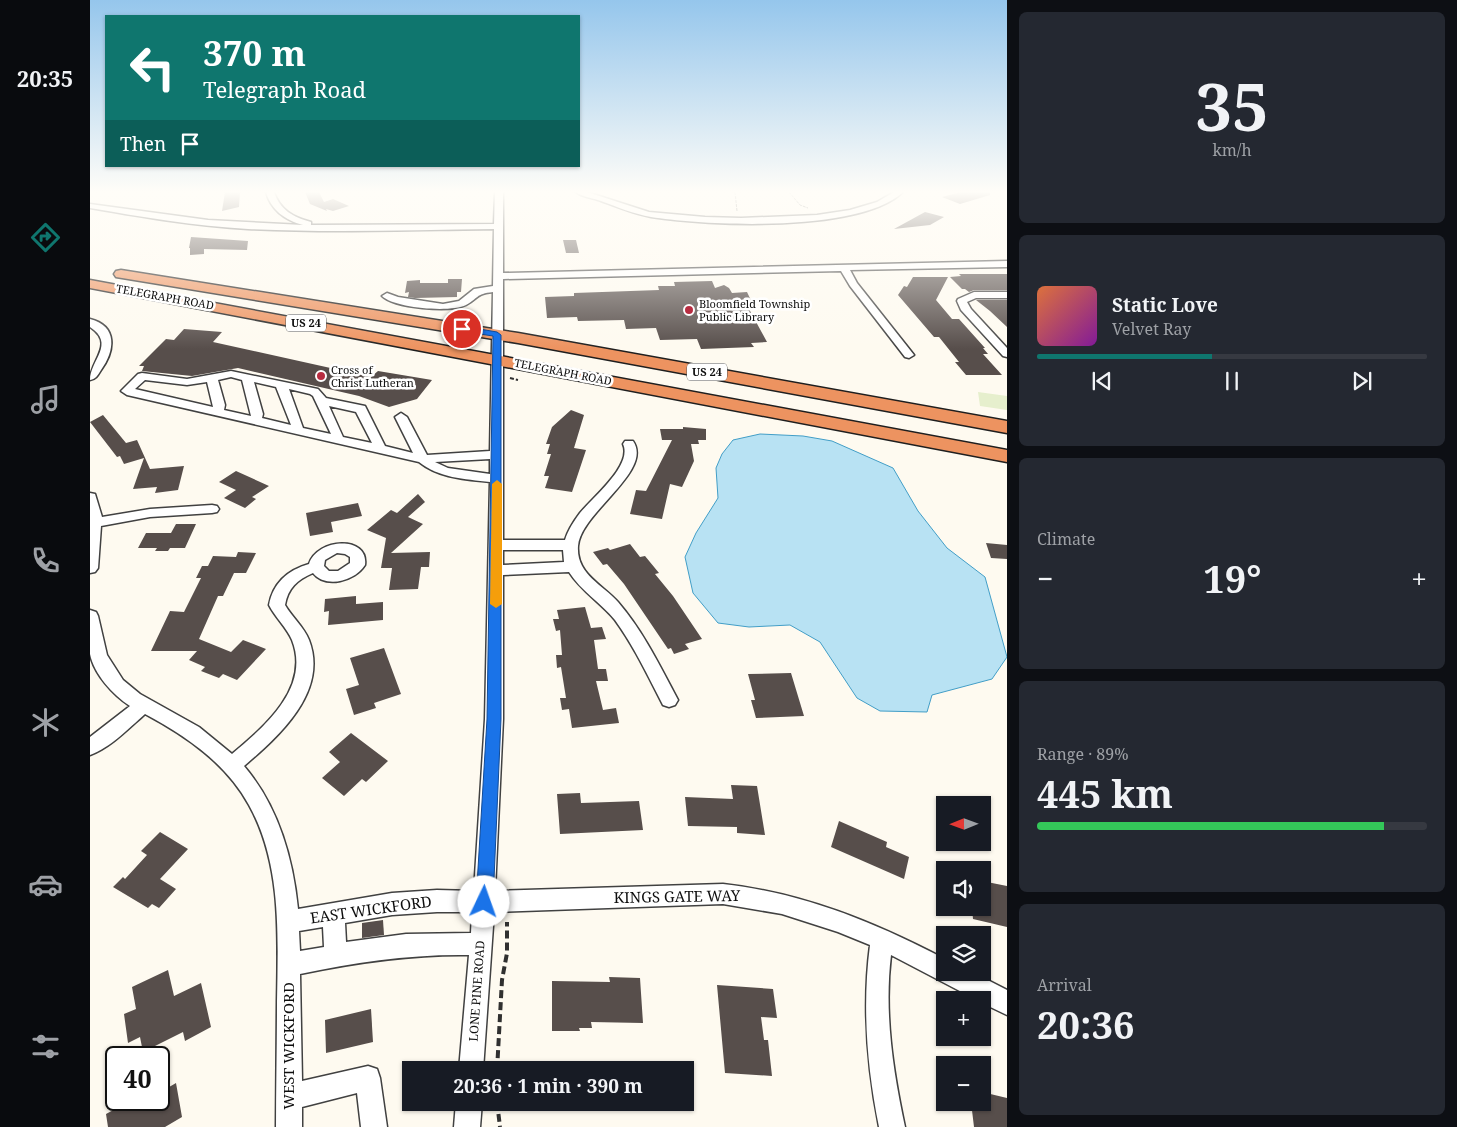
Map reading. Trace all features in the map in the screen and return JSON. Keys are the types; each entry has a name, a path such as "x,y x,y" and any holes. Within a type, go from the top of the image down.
{"highway":[{"name":"TELEGRAPH ROAD","path":"106,271 497,335 1007,427"},
{"name":"TELEGRAPH ROAD","path":"90,284 175,298 1007,456"},
{"path":"175,298 195,295 202,291 202,286"},
{"path":"228,308 227,304 230,300 251,294"},
{"path":"776,412 788,408 796,400 797,395 790,388"},
{"path":"881,432 870,426 866,417 872,411 888,405"}],"street":[{"name":"LONE PINE ROAD","path":"472,1061 484,902 494,719 497,545 498,245"},
{"path":"497,276 1007,264"},
{"path":"827,268 839,278 853,284"},
{"path":"844,268 853,284 909,356"},
{"path":"387,296 396,300 443,307 464,302 472,293 479,290 497,289"},
{"path":"1007,295 974,296 962,301 966,310 1007,354"},
{"path":"90,322 103,332 108,342 105,355 90,377"},
{"path":"337,440 337,434 314,392 247,376 231,374 179,382 142,376 127,391 297,429 337,440 423,459 497,455"},
{"path":"247,376 257,414 256,420"},
{"path":"211,377 219,405 218,412"},
{"path":"179,382 182,398 179,404"},
{"path":"281,385 297,424 297,429"},
{"path":"320,400 361,409 378,442 379,449"},
{"path":"401,416 423,459 432,466 445,472 497,479"},
{"path":"629,444 632,450 632,457 626,468 593,506 576,534 571,545 571,560 580,575 610,604 630,628 669,700"},
{"path":"90,497 95,515 90,568"},
{"path":"95,523 150,513 212,509"},
{"path":"497,545 571,545"},
{"path":"232,765 277,724 297,694 303,674 304,654 294,628 277,605 278,597 282,588 289,580 298,573 316,567"},
{"path":"496,570 574,567"},
{"path":"90,616 95,644 103,665 123,691 143,705 181,725 210,746 232,765 255,798 273,832 284,874 289,965 335,956 423,944 481,944"},
{"path":"90,747 119,726 143,705"},
{"name":"KINGS GATE WAY","path":"484,902 659,895 723,894 746,896 784,902 811,910 882,939 936,967"},
{"name":"EAST WICKFORD","path":"288,922 392,904 437,901 484,902"},
{"path":"334,914 335,956"},
{"path":"882,939 878,964 879,1053 892,1127"},
{"name":"WEST WICKFORD","path":"289,965 290,1127"},
{"name":"KINGS GATE WAY","path":"964,981 1007,1003"},
{"path":"289,1098 368,1078 374,1127"},
{"path":"467,1127 468,1111"}],"path":[{"path":"498,1061 502,980 507,953 507,922"},
{"path":"498,1111 500,1127"}],"green space":[{"path":"978,392 1007,396 1007,410 980,406"}],"water":[{"path":"760,434 803,436 832,441 893,468 918,511 947,548 985,577 1007,657 992,679 932,695 927,712 880,711 857,698 820,642 790,625 749,627 718,623 693,593 685,557 696,533 718,498 716,468 722,454 733,440"}],"building":[{"path":"190,245 248,245 247,250 204,249 204,254 190,255"},
{"path":"564,245 577,245 579,253 566,253"},
{"path":"959,274 1007,274 1007,290 974,290 969,292 962,289 950,277 961,276"},
{"path":"913,277 948,277 936,300 952,319 959,319 985,348 983,348 988,354 983,354 1002,375 966,375 955,362 959,362 939,337 934,337 898,295 904,286 907,287"},
{"path":"448,279 462,279 461,292 457,292 457,297 415,298 408,297 409,292 405,293 407,281 420,280 420,283 448,283"},
{"path":"712,281 715,288 724,285 732,293 747,292 755,309 749,309 767,342 751,343 754,347 701,349 697,339 660,340 656,328 626,329 624,320 578,321 577,317 547,318 545,297 574,296 574,293 659,290 658,286 675,286 674,282"},
{"path":"976,300 1007,300 1007,327 990,311"},
{"name":"Cross of Christ Lutheran","path":"184,329 222,332 213,342 371,377 378,371 432,380 417,399 389,407 359,396 238,368 192,376 142,371 144,366 139,366 166,339 174,340"},
{"path":"571,410 584,415 574,448 586,450 572,492 545,488 549,476 544,476 551,454 547,454 550,444 546,444 552,427"},
{"path":"103,415 126,443 137,440 150,469 184,466 178,490 155,493 157,487 133,489 144,458 124,464 120,456 117,457 90,422"},
{"path":"683,427 706,429 706,440 698,440 699,444 691,444 694,461 682,487 670,484 662,519 630,514 636,490 646,491 672,440 662,440 660,429 683,429"},
{"path":"236,471 269,486 252,497 256,499 245,508 224,498 236,490 219,482"},
{"path":"418,494 425,502 408,517 423,524 391,553 430,552 429,567 421,567 418,589 389,590 392,568 381,568 386,538 367,530 391,510 397,513"},
{"path":"358,503 362,516 331,522 333,532 310,536 306,513"},
{"path":"176,524 196,524 185,548 155,551 157,548 138,548 146,533 171,533"},
{"path":"986,543 1007,545 1007,559 991,558"},
{"path":"630,544 640,557 645,556 659,573 655,574 673,596 702,639 685,644 689,649 674,654 671,648 668,649 624,584 607,564 603,565 593,552 608,548 610,550"},
{"path":"238,552 256,553 246,573 234,573 223,596 218,596 199,639 231,652 243,640 266,649 237,680 223,674 219,678 201,671 205,667 189,660 197,651 151,651 170,611 184,612 201,578 196,578 202,566 208,566 213,556 236,557"},
{"path":"356,596 356,604 383,602 383,620 328,625 329,611 324,612 325,599"},
{"path":"585,607 591,628 602,627 606,639 594,640 598,669 606,669 608,681 596,681 603,710 616,708 619,723 572,728 569,709 562,710 560,698 566,698 561,667 557,668 556,655 562,655 560,630 556,631 553,619 559,619 557,610"},
{"path":"384,648 401,694 374,703 376,708 354,715 346,689 359,685 350,658"},
{"path":"791,673 804,716 756,718 751,700 755,700 748,674"},
{"path":"351,733 388,761 366,782 362,779 344,796 322,778 340,762 329,752"},
{"path":"731,785 757,786 765,835 737,833 737,827 688,826 685,797 733,799"},
{"path":"580,793 581,803 639,801 643,830 560,834 557,794"},
{"path":"839,821 887,842 886,847 909,857 904,879 831,847"},
{"path":"160,832 188,849 160,879 176,889 159,908 152,904 148,908 113,887 123,877 125,879 147,855 141,851"},
{"path":"991,883 1007,886 1007,927 973,919 973,916 991,916"},
{"path":"383,920 384,935 362,938 362,923"},
{"path":"168,970 174,996 201,983 211,1027 185,1041 183,1032 155,1046 142,1046 140,1037 128,1043 124,1014 136,1009 132,987"},
{"path":"609,977 640,978 643,1023 591,1022 592,1028 579,1028 580,1031 552,1031 552,981 610,982"},
{"path":"717,985 773,989 777,1018 761,1017 764,1040 768,1040 772,1076 725,1073"},
{"path":"371,1009 373,1042 326,1053 325,1020"},
{"path":"176,1083 182,1117 165,1127 108,1127 106,1114 112,1111 170,1111 170,1087"},
{"path":"991,1094 1007,1098 1007,1127 974,1127 972,1111 991,1111"}],"slow traffic":[{"path":"496,604 497,484"}],"place":[{"name":"Bloomfield Township Public Library","path":"689,310"},
{"name":"Cross of Christ Lutheran","path":"321,376"}],"route":[{"path":"462,329 497,335 497,545 494,719 484,902"}]}
